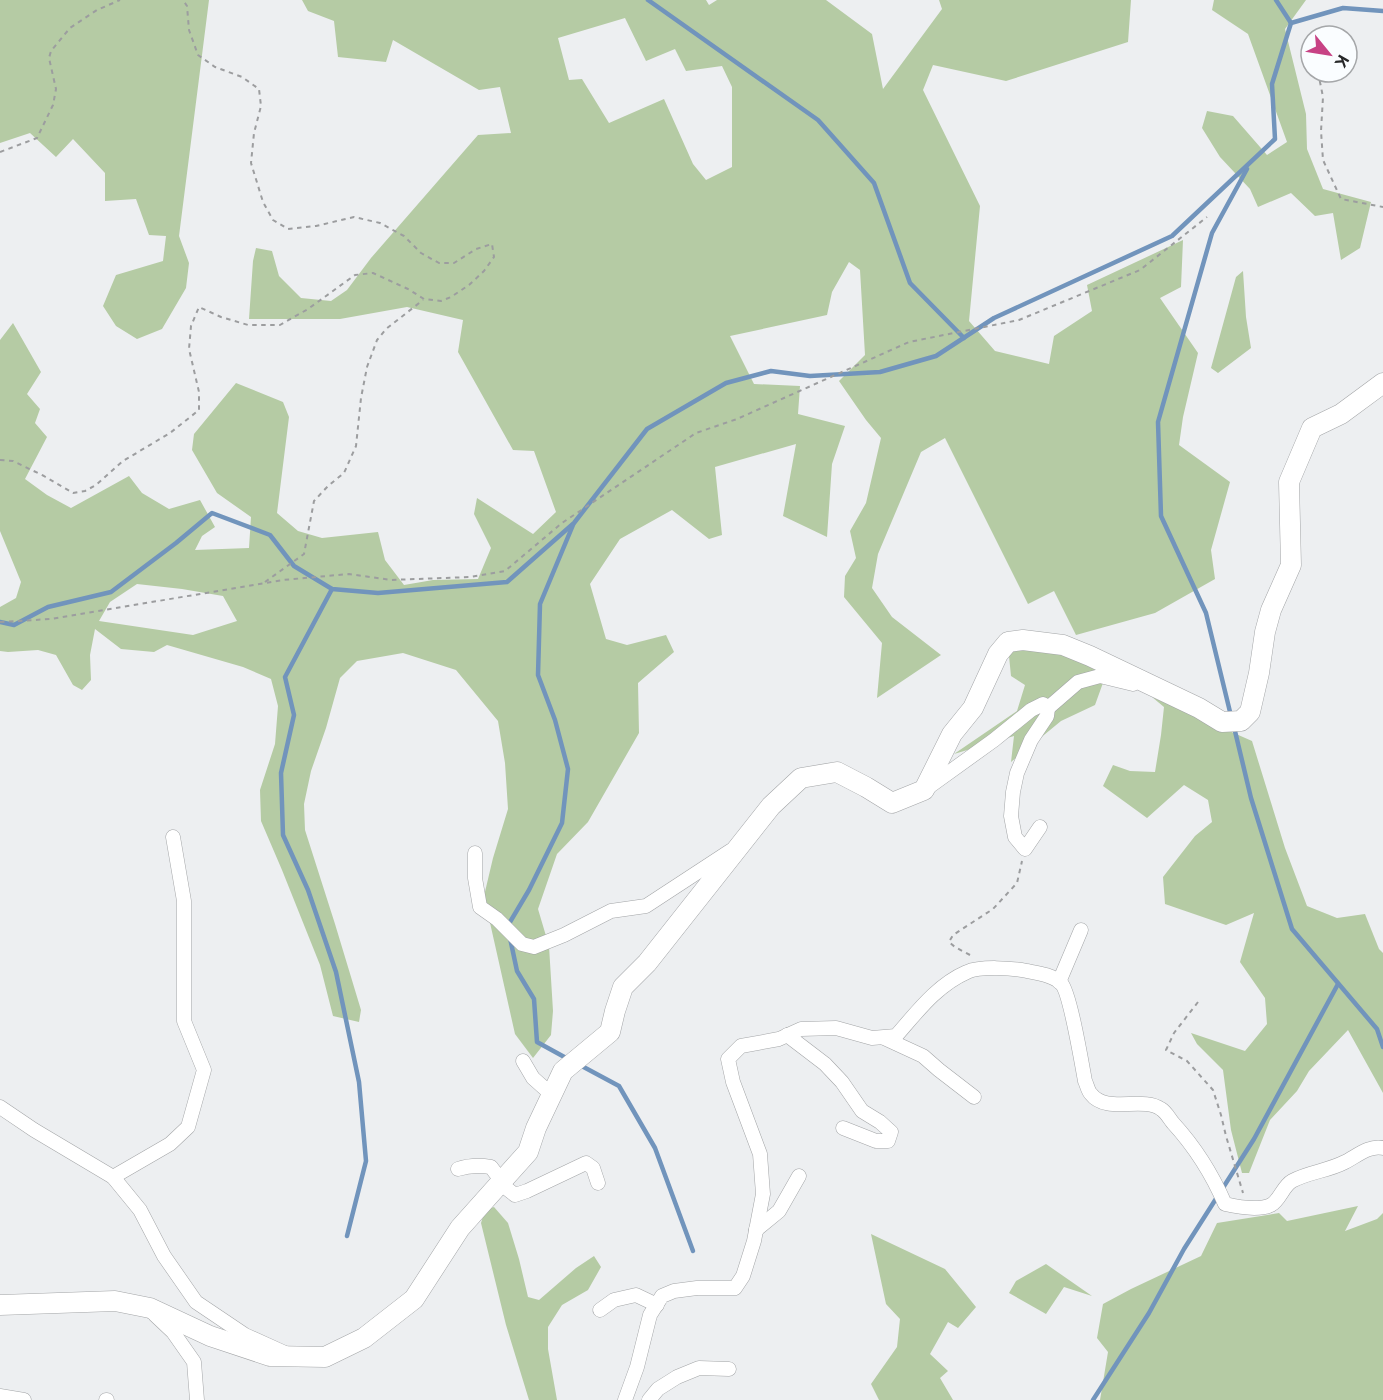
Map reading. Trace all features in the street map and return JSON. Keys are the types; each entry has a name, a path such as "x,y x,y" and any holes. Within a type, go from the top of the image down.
{"street":[{"path":"924,790 952,734 973,708 998,654 1008,642 1042,641 1063,645 1144,681 1222,722 1241,721 1250,712 1271,610 1291,565 1289,482 1312,428 1341,414 1383,383"},
{"path":"1040,827 1024,849 1015,837 1011,816 1017,773 1031,740 1047,716 1048,708 1078,682 1100,676 1132,684 1144,681"},
{"path":"0,1305 115,1301 147,1307 210,1336 270,1356 325,1356 364,1338 414,1299 460,1228 528,1152 536,1128 563,1071 610,1032 623,987 647,963 771,806 801,778 837,772 892,803 924,790 994,740 1031,710 1043,704 1048,708"},
{"path":"113,1177 170,1143 188,1127 204,1070 184,1021 184,901 173,837"},
{"path":"475,854 475,878 480,907 522,944 534,948 611,911 646,906 742,843"},
{"path":"1059,982 1081,930"},
{"path":"625,1400 637,1367 650,1315 662,1296 674,1291 697,1288 735,1288 743,1276 763,1194 760,1154 733,1082 728,1059 741,1046 779,1039 801,1029 836,1028 872,1038 896,1036 943,986 970,970 1001,968 1021,970 1049,976 1062,984 1069,1002 1085,1082 1090,1094 1100,1102 1146,1104 1160,1108 1202,1159 1225,1204 1240,1208 1273,1204 1290,1182 1346,1162 1362,1152 1383,1148"},
{"path":"787,1035 825,1064 842,1082 862,1111 891,1132 888,1141 876,1141 843,1128"},
{"path":"882,1037 923,1056 974,1097"},
{"path":"523,1061 533,1078 552,1095"},
{"path":"0,1107 113,1177 140,1210 164,1256 196,1302 245,1335 292,1356"},
{"path":"458,1169 468,1165 491,1167 501,1184 514,1195 586,1163 593,1168 598,1183"},
{"path":"756,1230 779,1211 799,1176"},
{"path":"600,1310 614,1300 636,1295 657,1305"},
{"path":"147,1307 173,1332 194,1362 197,1400"},
{"path":"649,1400 658,1389 667,1383 699,1368 729,1369"},
{"path":"0,1396 24,1400"}],"path":[{"path":"0,152 37,138 53,105 56,89 50,58 51,51 70,28 97,10 120,0"},
{"path":"0,460 13,461 73,493 85,491 96,485 123,461 170,433 199,410 199,392 189,349 191,326 199,307 248,325 280,325 308,309 355,275 373,273 408,288 424,299 441,301 468,285 484,271 494,257 492,244 476,249 454,263 439,263 421,253 404,236 380,223 354,217 316,226 288,229 273,220 263,202 250,163 261,106 259,89 242,77 215,67 198,55 189,30 183,0"},
{"path":"1320,84 1323,97 1321,130 1323,160 1341,199 1383,207"},
{"path":"0,622 51,619 263,583 349,574 391,580 470,576 505,571 562,523 696,433 737,419 909,342 1019,320 1140,270 1207,217"},
{"path":"263,583 304,554 314,501 344,473 356,446 361,398 367,367 376,340 386,329 424,299"},
{"path":"986,969 969,954 949,942 953,935 993,909 1017,883 1024,849"},
{"path":"1198,1002 1174,1033 1166,1050 1186,1061 1212,1090 1244,1194 1254,1207"}],"green space":[{"path":"0,0 209,0 179,236 189,263 186,288 162,329 137,339 116,326 103,306 116,275 163,261 166,236 149,235 136,199 105,201 105,173 73,139 56,157 30,133 0,143"},
{"path":"302,0 706,0 709,5 717,0 826,0 872,34 883,89 942,9 939,0 1131,0 1128,42 1006,81 933,65 923,90 980,206 969,321 995,351 1049,364 1054,336 1092,311 1087,285 1183,240 1181,287 1160,298 1198,353 1179,445 1230,482 1211,550 1215,579 1155,613 1076,635 1054,591 1028,604 945,438 921,452 878,554 872,588 892,617 941,655 877,698 882,643 844,597 845,576 856,558 850,531 866,503 881,438 839,381 865,355 860,270 849,262 832,292 827,315 730,336 754,384 800,386 798,414 845,426 832,464 827,537 783,516 796,444 715,467 722,535 709,539 672,510 620,539 590,584 606,639 627,645 666,635 674,652 638,683 639,733 588,822 557,854 538,909 549,946 553,1011 551,1035 533,1058 515,1034 484,896 508,809 505,763 498,721 456,670 403,653 357,661 340,678 311,771 304,804 305,830 361,1010 359,1022 333,1016 320,965 261,821 260,790 275,744 278,706 271,679 243,667 167,645 154,652 121,649 95,629 90,655 91,680 82,690 73,685 56,655 38,650 0,651 0,607 16,598 21,582 0,531 0,340 13,323 41,372 27,394 40,409 35,423 47,437 25,479 47,495 71,508 129,476 142,493 169,509 200,500 215,527 202,536 195,550 249,548 251,517 217,493 192,450 194,434 236,383 283,402 289,417 277,513 298,531 322,538 378,532 385,560 404,585 433,580 478,579 491,548 474,514 477,498 533,534 556,512 534,451 513,450 458,352 463,320 407,307 340,319 249,319 256,248 272,251 279,276 301,298 331,301 347,290 371,258 478,135 511,133 500,87 479,90 393,40 386,62 338,57 334,21 308,11","holes":["625,18 646,61 675,49 686,71 722,66 732,87 732,167 706,180 693,164 664,99 609,123 582,79 569,80 558,38","137,584 223,596 237,621 193,635 99,621 110,602"]},
{"path":"1214,0 1306,0 1285,29 1306,114 1307,149 1323,189 1371,202 1360,248 1341,260 1333,213 1315,216 1291,193 1258,207 1250,189 1220,157 1202,128 1207,111 1233,116 1267,155 1287,142 1248,34 1212,10"},
{"path":"1243,271 1251,348 1218,373 1211,368 1236,277"},
{"path":"1048,646 1108,669 1095,705 1061,721 1011,762 1014,736 954,754 1017,711 1025,685 1011,676 1009,656 1014,649"},
{"path":"1152,697 1252,741 1285,848 1307,906 1337,918 1365,914 1379,949 1383,953 1383,1093 1348,1030 1309,1071 1297,1091 1270,1120 1249,1173 1242,1173 1231,1130 1223,1070 1197,1044 1191,1033 1245,1051 1267,1024 1265,998 1240,962 1254,913 1226,925 1165,904 1163,877 1195,836 1212,822 1208,800 1184,785 1147,818 1103,786 1113,765 1130,771 1155,772 1164,707"},
{"path":"1358,1206 1345,1231 1377,1219 1383,1213 1383,1400 1100,1400 1108,1352 1097,1338 1103,1304 1201,1256 1217,1223 1279,1213 1287,1221"},
{"path":"494,1207 508,1223 528,1297 539,1300 576,1268 594,1256 601,1267 588,1290 562,1305 548,1327 548,1349 557,1400 529,1400 506,1325 481,1223 485,1210"},
{"path":"871,1234 945,1269 976,1307 958,1328 948,1322 930,1354 948,1371 940,1378 953,1400 879,1400 871,1384 897,1347 900,1319 886,1304"},
{"path":"1046,1264 1092,1296 1064,1287 1046,1314 1009,1293 1016,1281"}],"waterway":[{"path":"648,0 818,120 874,183 910,283 964,338"},
{"path":"1276,0 1291,23"},
{"path":"0,622 14,625 48,607 111,592 212,513 270,535 294,566 332,589 378,593 507,582 574,523 647,429 726,383 771,371 810,376 880,372 936,356 994,318 1172,236 1275,139 1272,84 1291,23 1343,8 1383,11"},
{"path":"1231,716 1206,613 1161,516 1158,422 1212,233 1247,169"},
{"path":"507,927 529,890 562,823 568,769 555,720 538,675 540,604 573,525"},
{"path":"332,589 285,677 294,715 281,773 283,835 308,890 336,972 359,1082 366,1161 347,1236"},
{"path":"1234,727 1251,798 1292,929 1377,1029 1383,1047"},
{"path":"510,938 517,971 534,999 537,1042 568,1059"},
{"path":"1093,1400 1149,1313 1184,1249 1254,1139 1338,984"},
{"path":"578,1064 619,1086 655,1148 693,1251"}]}
